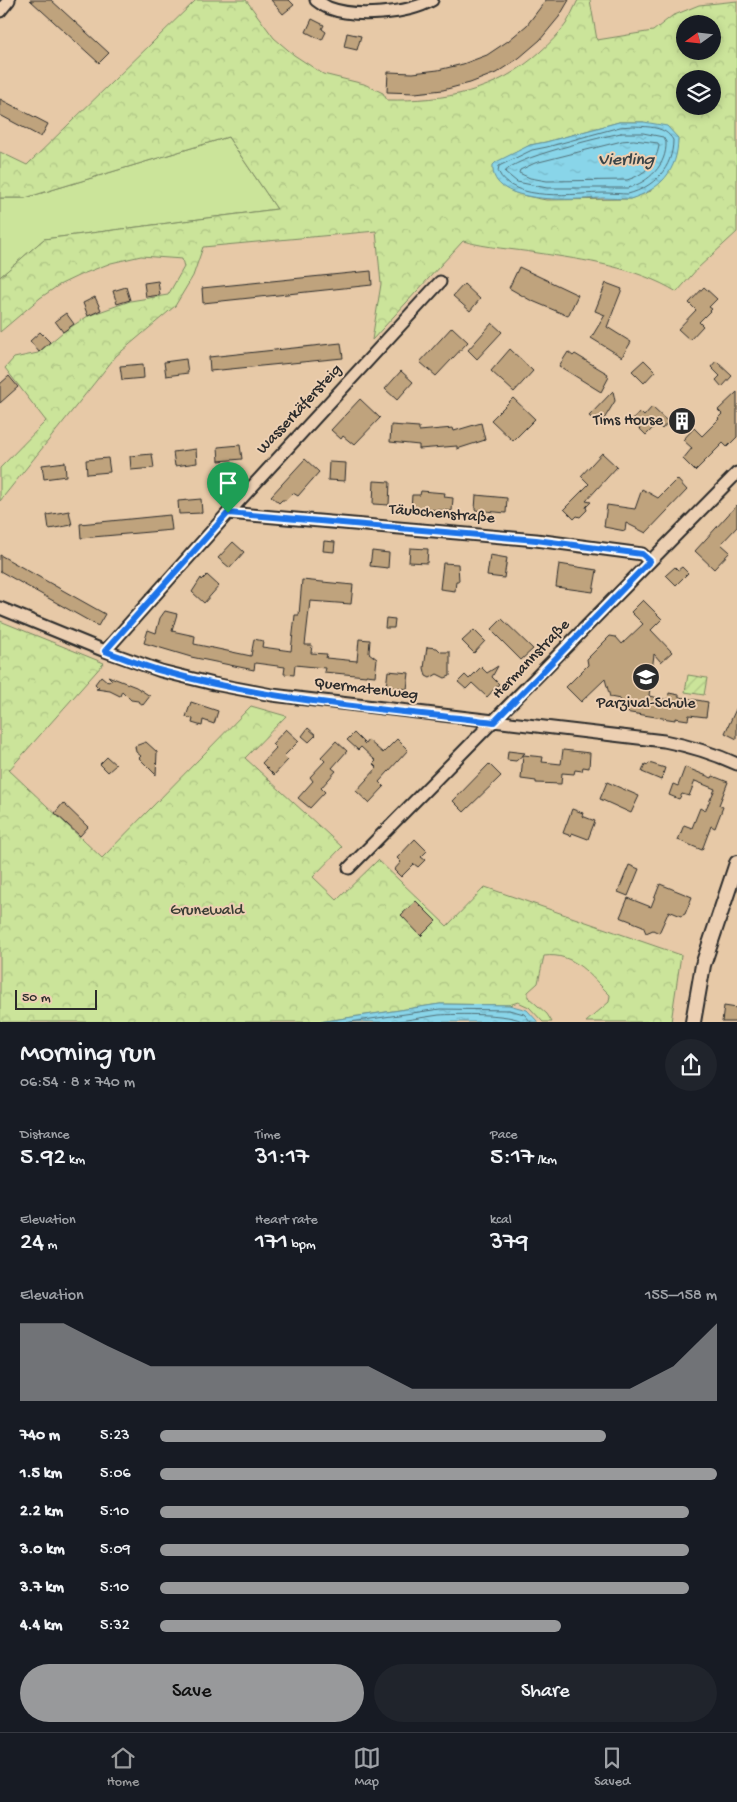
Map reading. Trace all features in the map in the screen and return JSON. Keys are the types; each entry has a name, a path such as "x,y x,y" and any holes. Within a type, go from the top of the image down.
{"street":[{"path":"0,10 9,0"},
{"path":"316,0 328,8 351,12 399,10 421,5 432,0"},
{"path":"369,0 373,12"},
{"name":"Wasserkäfersteig","path":"105,651 228,513 440,282"},
{"name":"Hermannstraße","path":"349,868 737,473"},
{"name":"Täubchenstraße","path":"228,513 536,540 642,554 650,561"},
{"name":"Quermatenweg","path":"0,608 105,651 161,671 214,684 272,695 664,741 688,745 737,764"},
{"path":"693,1022 703,965 737,863"}],"green space":[{"path":"196,0 246,0 274,38 294,55 323,74 364,84 383,93 387,100 429,99 449,96 488,85 506,77 523,66 554,39 566,24 578,0 590,0 597,40 653,31 672,16 699,5 737,1 737,232 698,268 677,292 644,276 609,266 463,241 372,340 381,284 376,231 203,247 193,276 175,306 116,356 0,501 0,468 46,421 5,368 14,358 38,353 63,332 88,316 130,301 168,295 184,267 182,259 141,256 111,263 59,285 40,298 0,332 0,277 44,239 277,209 228,137 25,198 0,198 0,152 27,165","holes":["619,122 644,122 651,191 630,199 546,200 513,192 501,185 496,178 493,168 530,145"]},
{"path":"228,137 277,209 44,239 0,277 0,198 25,198"},
{"name":"Grunewald","path":"0,621 104,663 9,770 102,858 251,706 286,716 245,758 342,847 313,877 337,900 378,860 447,926 485,887 681,955 671,1022 586,1022 609,1002 610,995 589,973 573,962 565,958 544,956 538,983 528,992 528,997 547,1014 552,1022 543,1022 529,1007 518,1002 509,1005 440,1004 319,1022 0,1022"},
{"path":"688,675 707,678 704,695 685,692"}],"water":[{"name":"Vierling","path":"619,122 644,122 667,126 678,138 675,160 671,169 665,178 641,195 630,199 537,198 519,194 505,188 496,179 493,165 496,162 530,145"},
{"path":"440,1004 509,1005 527,1010 538,1022 319,1022"}],"building":[{"path":"30,0 51,0 109,53 99,63"},
{"path":"271,0 289,0 294,5 283,14"},
{"path":"546,0 569,0 559,17 540,40 519,58 496,73 470,83 443,90 415,93 387,92 388,72 413,73 438,70 463,64 487,55 527,25"},
{"path":"312,19 324,25 322,29 326,32 322,40 306,32"},
{"path":"347,33 361,36 357,50 344,47"},
{"path":"0,99 48,124 41,137 0,115"},
{"path":"519,267 578,295 568,316 530,300 509,288"},
{"path":"371,271 372,285 203,303 202,288"},
{"path":"158,281 160,295 146,297 144,283"},
{"path":"606,283 622,289 607,327 631,342 622,357 591,338 605,315 595,311"},
{"path":"464,284 480,299 470,311 453,296"},
{"path":"126,287 130,300 117,304 113,291"},
{"path":"704,287 717,299 709,307 712,309 699,322 703,326 690,340 678,329 696,310 689,303"},
{"path":"95,297 101,310 88,316 83,303"},
{"path":"66,313 74,324 63,332 55,321"},
{"path":"492,323 502,332 477,359 468,350"},
{"path":"452,327 468,342 436,376 420,362"},
{"path":"40,332 50,342 39,352 30,341"},
{"path":"341,343 343,358 210,371 209,357"},
{"path":"510,349 533,371 514,392 491,371"},
{"path":"568,352 573,356 575,354 608,374 607,376 609,377 601,392 559,366"},
{"path":"186,359 188,373 166,376 164,362"},
{"path":"644,360 655,371 644,383 632,371"},
{"path":"716,361 732,376 722,387 716,380 720,376 711,367"},
{"path":"143,364 144,378 122,380 120,366"},
{"path":"401,371 413,382 397,400 385,389"},
{"path":"9,376 18,387 0,403 0,384"},
{"path":"613,391 615,401 604,419 602,417 599,423 589,416"},
{"path":"737,392 737,437 727,447 723,443 695,471 683,459 692,448 683,440 694,428 702,436 719,419 722,414 718,410"},
{"path":"513,398 535,419 513,441 491,420"},
{"path":"360,399 380,418 354,445 343,436 341,439 331,430"},
{"path":"652,407 668,422 662,429 657,424 646,435 632,421 640,412 644,416"},
{"path":"481,423 485,440 457,449 457,446 419,449 419,445 390,442 391,425 419,427 419,431 453,428 454,431"},
{"path":"240,445 242,459 219,461 218,447"},
{"path":"196,449 197,463 175,466 173,452"},
{"path":"602,453 617,467 586,501 591,502 586,507 587,510 580,517 577,516 574,519 564,509 589,484 581,476"},
{"path":"152,454 154,468 131,470 130,456"},
{"path":"108,458 110,472 87,474 86,460"},
{"path":"305,459 319,472 298,496 293,493 286,500 282,500 279,503 271,496"},
{"path":"65,462 66,476 44,479 42,465"},
{"path":"329,462 346,463 345,481 328,480"},
{"path":"677,479 687,490 646,533 626,523 625,531 604,527 607,505 635,509 642,489 658,498"},
{"path":"374,481 390,482 389,505 373,504"},
{"path":"421,491 445,493 444,497 453,498 452,511 411,508 412,495 420,495"},
{"path":"476,495 507,498 506,513 475,510"},
{"path":"201,499 202,513 179,514 178,501"},
{"path":"737,505 737,527 721,544 730,552 714,569 695,551"},
{"path":"69,511 72,525 49,529 47,515"},
{"path":"170,515 172,530 81,538 80,524"},
{"path":"324,541 335,542 334,552 323,551"},
{"path":"233,542 244,552 230,568 218,558"},
{"path":"410,548 428,549 427,563 409,562"},
{"path":"372,551 389,553 388,568 370,566"},
{"path":"0,555 105,614 98,626 0,571"},
{"path":"490,555 507,558 504,578 487,576"},
{"path":"443,563 458,564 459,581 456,581 455,591 440,589"},
{"path":"559,564 597,570 593,592 556,587"},
{"path":"675,567 678,570 682,567 688,573 676,585 666,575"},
{"path":"207,575 219,586 204,603 192,592 201,578 202,580"},
{"path":"302,580 353,585 351,604 310,601 305,645 312,645 311,653 327,654 326,658 357,661 359,639 370,640 369,653 377,659 375,676 324,672 325,668 295,665 294,675 284,674 285,667 255,663 254,670 191,657 144,643 148,630 156,633 160,618 165,611 177,614 172,631 195,636 194,644 251,656 254,639 263,641 262,647 291,651 295,615 299,615"},
{"path":"643,600 662,619 651,630 672,652 661,662 654,654 649,696 668,700 669,693 679,695 679,697 708,702 706,717 689,715 688,720 675,718 675,720 618,711 620,699 610,697 605,679 581,702 566,687 588,665 587,659 610,636 616,637 622,644 643,624 631,612"},
{"path":"386,618 395,619 394,628 385,628"},
{"path":"502,619 533,649 521,660 491,630"},
{"path":"474,630 485,641 474,653 462,641"},
{"path":"427,647 437,648 441,652 450,652 450,676 445,678 437,674 430,678 426,676 424,668"},
{"path":"498,666 492,677 499,684 487,697 472,683 466,689 458,682 465,675 469,679 481,667 487,673"},
{"path":"388,671 409,673 407,689 386,687"},
{"path":"101,676 108,682 112,680 108,676 136,687 150,696 143,705 138,701 131,700 122,691 120,696 110,691 96,689 99,688 95,684"},
{"path":"191,702 218,711 214,724 203,720 202,726 192,723 193,719 186,717"},
{"path":"737,707 737,739 725,733"},
{"path":"308,728 316,735 309,742 302,736"},
{"path":"286,729 299,741 284,756 288,760 274,775 262,763 276,748 272,744"},
{"path":"354,733 365,744 368,740 383,753 397,739 408,750 379,782 384,787 369,803 356,791 377,768 373,764 376,761 361,747 358,750 347,740"},
{"path":"336,741 347,751 332,768 336,771 321,788 325,792 310,808 298,798 313,781 310,777 325,761 321,757"},
{"path":"146,742 157,752 156,775 139,758 141,756 136,752 135,746"},
{"path":"563,750 590,753 589,768 583,767 582,771 575,770 574,774 562,773 561,784 536,783 536,781 521,779 523,755 543,757 542,762 561,764"},
{"path":"508,751 525,753 516,761 507,760"},
{"path":"107,757 116,765 108,772 100,764"},
{"path":"649,763 665,768 661,780 642,772 645,764 648,765"},
{"path":"489,764 501,776 464,812 453,801"},
{"path":"685,767 728,782 719,805 723,807 715,828 711,826 702,850 678,840 684,825 692,828 700,808 705,811 715,789 695,781 689,796 682,794 679,799 669,795 673,784 678,786"},
{"path":"607,782 639,796 631,813 600,799"},
{"path":"63,803 88,827 80,836 55,813"},
{"path":"572,809 583,813 582,816 595,821 588,839 572,833 571,836 563,833"},
{"path":"415,839 427,851 421,857 425,860 418,867 414,864 401,877 394,870 401,862 397,858"},
{"path":"629,865 639,869 628,896 618,892"},
{"path":"660,884 692,897 685,914 681,916 669,911 659,933 653,930 646,933 643,926 620,917 628,898 651,907"},
{"path":"416,901 436,921 421,936 401,915"},
{"path":"724,1006 737,1008 737,1022 722,1022"}],"place":[{"name":"Tims House","path":"682,421"},
{"name":"Parzival-Schule","path":"646,677"}],"route":[{"path":"228,513 536,540 642,554 650,561 494,722 272,695 214,684 161,671 105,651 228,513"}]}
